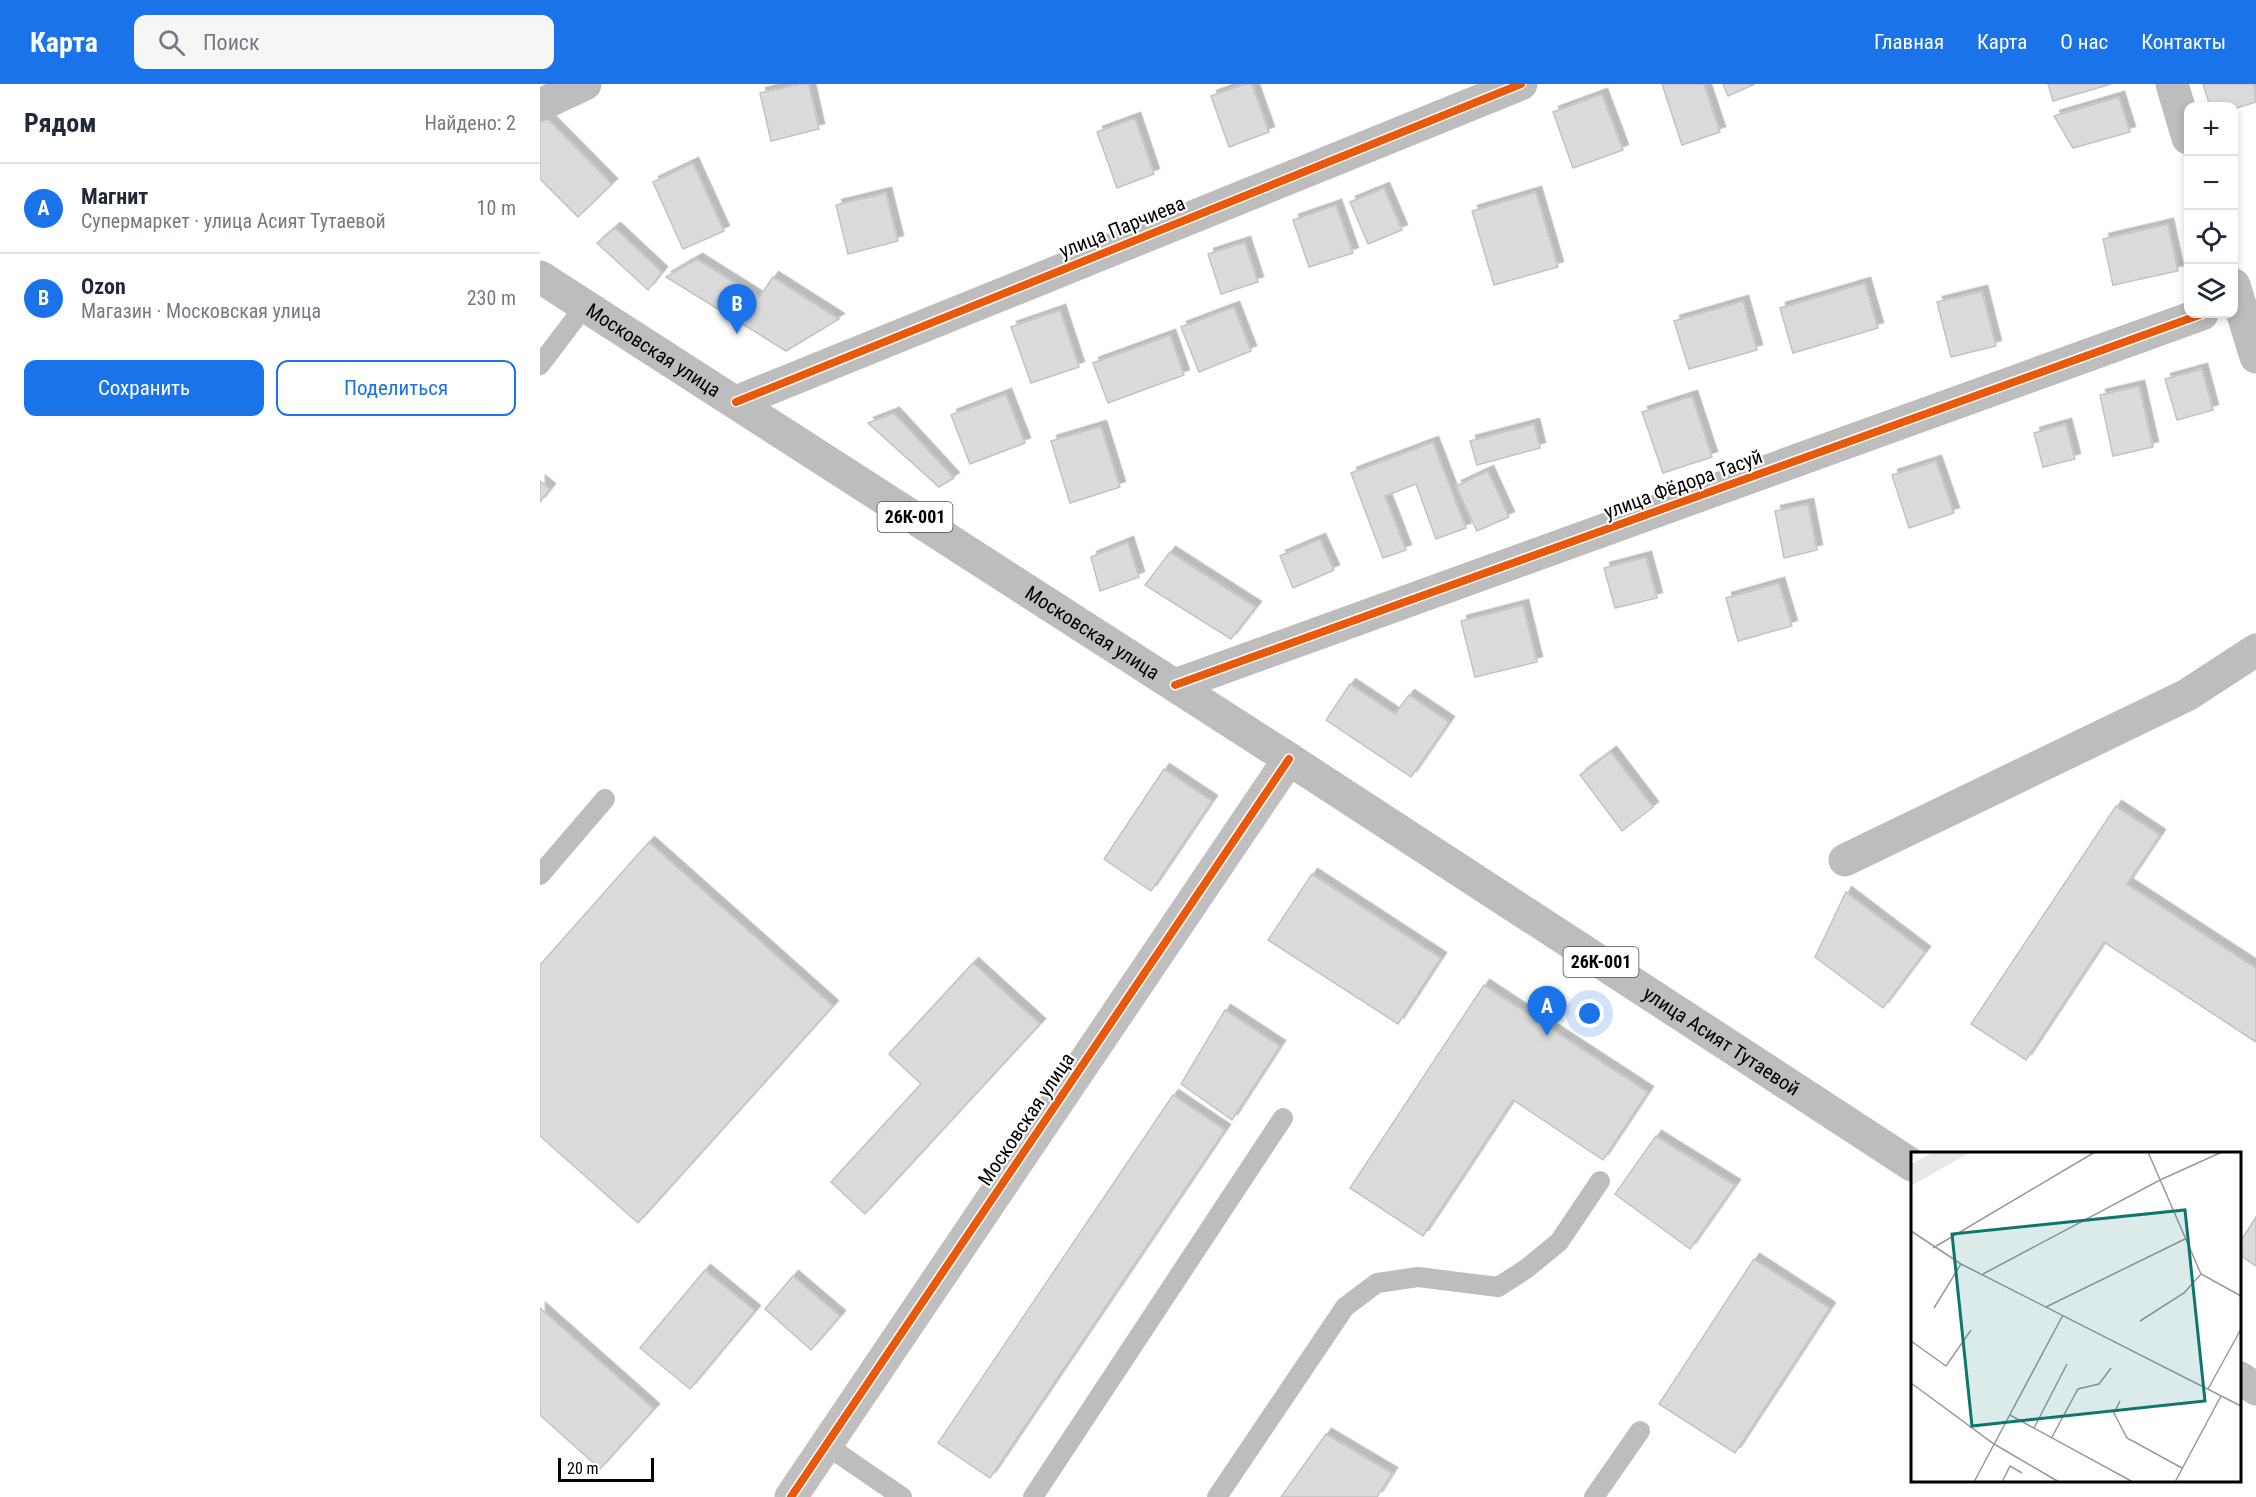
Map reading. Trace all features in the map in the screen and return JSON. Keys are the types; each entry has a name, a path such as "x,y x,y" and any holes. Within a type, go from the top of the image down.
{"street":[{"path":"540,105 585,84"},
{"name":"улица Парчиева","path":"736,402 1521,84"},
{"path":"2172,84 2184,124"},
{"name":"Московская улица","path":"540,277 1289,759 791,1497"},
{"path":"2238,305 2256,357"},
{"name":"улица Фёдора Тасуй","path":"1175,685 2191,318"},
{"path":"1845,860 2187,695 2256,650"},
{"name":"улица Асият Тутаевой","path":"1289,759 1911,1164"},
{"path":"2241,1379 2256,1389"}],"lane":[{"path":"540,365 584,307"},
{"path":"540,874 605,799"},
{"path":"1033,1497 1283,1118"},
{"path":"1217,1497 1345,1307 1377,1283 1387,1281 1418,1277 1498,1287 1526,1269 1559,1242 1600,1181"},
{"path":"1594,1497 1640,1431"},
{"path":"826,1445 902,1497"}],"building":[{"path":"799,84 809,84 819,129 771,141 760,93"},
{"path":"1244,84 1252,84 1269,132 1229,147 1211,96"},
{"path":"1662,84 1704,84 1720,132 1682,145"},
{"path":"1723,84 1755,84 1728,96"},
{"path":"2048,84 2111,84 2053,101"},
{"path":"2203,84 2254,84 2256,102 2238,108 2238,102 2209,102"},
{"path":"1602,94 1623,150 1573,168 1553,112"},
{"path":"2119,97 2130,132 2073,148 2054,116"},
{"path":"546,117 612,184 578,217 540,179 540,123"},
{"path":"1135,118 1154,174 1117,188 1097,132"},
{"path":"693,163 724,231 683,249 653,182"},
{"path":"1384,188 1402,230 1368,244 1350,202"},
{"path":"1536,192 1558,267 1494,285 1472,211"},
{"path":"886,193 898,241 848,254 836,205"},
{"path":"1336,205 1353,253 1309,267 1293,220"},
{"path":"2168,224 2178,271 2113,285 2103,239"},
{"path":"615,228 662,272 648,290 597,243"},
{"path":"1245,242 1258,282 1221,294 1208,254"},
{"path":"697,259 759,298 773,277 839,319 786,351 666,277"},
{"path":"1865,283 1878,328 1793,353 1780,308"},
{"path":"1982,291 1996,346 1951,357 1937,302"},
{"path":"1743,301 1757,350 1689,369 1674,321"},
{"path":"1234,307 1251,351 1199,372 1181,327"},
{"path":"1060,310 1079,367 1031,383 1011,327"},
{"path":"1170,335 1184,375 1108,403 1093,363"},
{"path":"2202,369 2213,410 2177,420 2165,379"},
{"path":"2139,386 2153,447 2113,456 2100,395"},
{"path":"1006,394 1025,443 970,464 951,415"},
{"path":"1692,396 1712,457 1663,473 1642,412"},
{"path":"894,413 954,478 939,487 868,423"},
{"path":"1534,424 1540,448 1477,465 1470,441"},
{"path":"2066,424 2075,459 2043,467 2034,433"},
{"path":"1101,426 1120,487 1070,503 1051,441"},
{"path":"1433,442 1466,528 1436,539 1416,484 1385,496 1406,550 1383,558 1351,473"},
{"path":"1936,461 1954,513 1909,528 1892,475"},
{"path":"1488,471 1509,517 1477,531 1456,486"},
{"path":"540,481 550,489 540,502"},
{"path":"1808,504 1817,550 1784,558 1775,511"},
{"path":"1320,539 1334,570 1293,588 1280,556"},
{"path":"1128,542 1139,577 1100,591 1091,557"},
{"path":"1170,552 1256,607 1231,639 1145,585"},
{"path":"1646,557 1657,598 1615,608 1604,568"},
{"path":"1779,583 1792,626 1738,641 1726,598"},
{"path":"1523,605 1537,662 1475,677 1461,621"},
{"path":"1350,684 1395,714 1409,695 1449,722 1411,777 1326,720"},
{"path":"1611,752 1653,807 1622,831 1580,775"},
{"path":"1164,769 1212,801 1151,891 1104,859"},
{"path":"2116,806 2160,835 2127,884 2256,968 2256,1042 2104,942 2026,1060 1971,1024"},
{"path":"649,842 833,1006 638,1223 540,1136 540,965"},
{"path":"1312,874 1441,958 1398,1024 1268,940"},
{"path":"1846,892 1925,952 1883,1008 1815,957"},
{"path":"973,963 1040,1024 865,1214 831,1182 921,1084 889,1054"},
{"path":"1484,985 1648,1092 1603,1160 1513,1100 1423,1236 1350,1188"},
{"path":"1225,1010 1280,1046 1232,1120 1181,1084"},
{"path":"1173,1095 1225,1130 990,1478 938,1443"},
{"path":"1656,1136 1735,1185 1690,1249 1615,1194"},
{"path":"2256,1217 2256,1266 2241,1256 2241,1240"},
{"path":"1754,1259 1830,1308 1735,1453 1659,1404"},
{"path":"705,1270 755,1311 690,1389 640,1348"},
{"path":"793,1276 840,1316 811,1350 765,1309"},
{"path":"540,1308 654,1409 600,1469 540,1415"},
{"path":"1326,1434 1392,1473 1377,1497 1281,1497"}],"cycle path":[{"path":"736,402 1521,84"},
{"path":"1175,685 2191,318"},
{"path":"791,1497 1289,759"}],"place":[{"name":"Ozon","path":"737,334"},
{"name":"Магнит","path":"1547,1036"}]}
